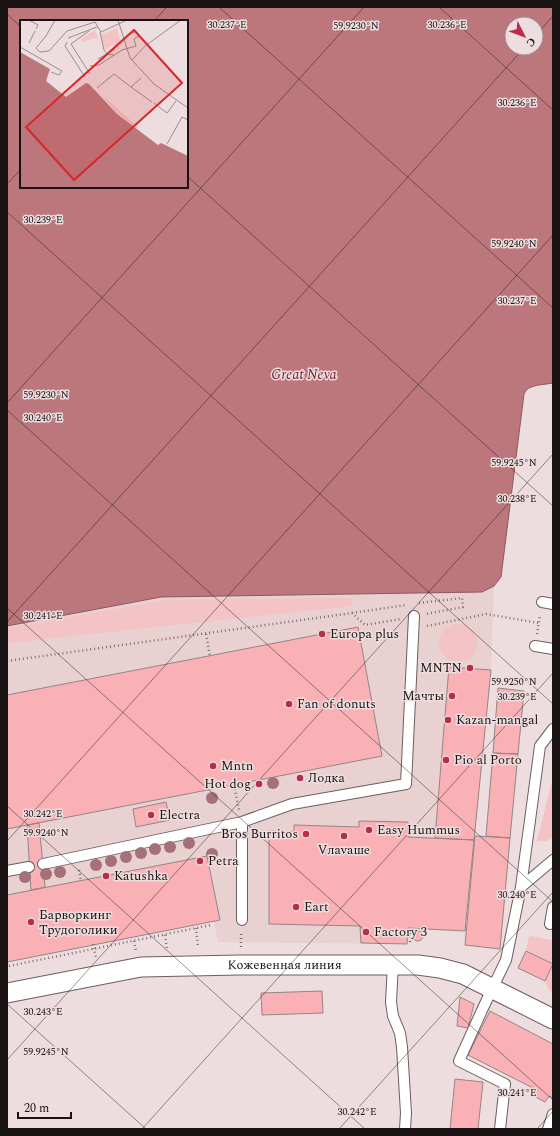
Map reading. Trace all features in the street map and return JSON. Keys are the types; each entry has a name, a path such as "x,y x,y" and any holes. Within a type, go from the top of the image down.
{"street":[{"name":"Кожевенная линия","path":"7,992 141,967 240,965 418,965 440,968 463,974 553,1019"}],"lane":[{"path":"542,602 553,604"},
{"path":"43,864 242,822 292,804 406,784 414,616"},
{"path":"535,646 553,648"},
{"path":"500,1129 505,1084 459,1062 506,960 521,887 540,746 553,729"},
{"path":"242,822 242,920"},
{"path":"521,887 553,860"},
{"path":"7,871 29,867"},
{"path":"550,924 553,907"},
{"path":"393,964 391,1002 393,1016 400,1033 402,1047 406,1113 405,1129"},
{"path":"548,1129 553,1114"}],"path":[{"path":"535,646 542,602"},
{"path":"7,661 206,634 352,612 365,625 463,607"},
{"path":"413,629 486,614 539,622"},
{"path":"206,634 210,656"},
{"path":"234,785 242,822"},
{"path":"9,966 211,926"},
{"path":"196,928 198,947"},
{"path":"410,942 411,929"},
{"path":"165,935 166,944"},
{"path":"134,941 136,951"},
{"path":"93,944 96,958"},
{"path":"47,959 48,964"},
{"path":"30,962 31,967"}],"shaded area":[{"path":"494,586 491,670 465,931 408,929 407,944 218,942 214,921 7,962 7,626 161,597 482,592"},
{"path":"352,598 352,606 7,643 7,628 166,600"},
{"path":"454,624 462,624 472,629 476,636 476,650 472,657 462,662 454,662 444,657 442,654 439,647 439,639 444,629 447,627"},
{"path":"553,777 553,838 546,841 537,841"},
{"path":"529,936 553,940 553,964 526,951"},
{"path":"553,965 553,992 549,990 545,981"}],"water":[{"name":"Great Neva","path":"7,7 553,7 553,383 529,388 524,394 501,577 494,586 482,592 161,597 7,626"}],"building":[{"path":"358,627 382,756 7,829 7,695"},
{"path":"449,667 491,670 474,840 435,838"},
{"path":"498,688 524,691 518,754 493,753"},
{"path":"493,753 518,754 510,838 486,836"},
{"name":"Electra","path":"166,802 170,820 136,827 133,809"},
{"path":"359,821 408,822 408,837 474,840 465,931 408,928 407,944 361,943 360,926 269,924 269,831 294,832 294,825 359,827"},
{"path":"39,823 45,887 31,890 27,825"},
{"path":"475,836 510,838 500,949 465,945"},
{"path":"207,856 220,920 7,962 7,895"},
{"path":"416,931 420,931 422,932 422,940 416,941 413,938 413,934"},
{"path":"526,951 553,964 545,981 518,968"},
{"path":"322,991 323,1013 262,1015 261,993"},
{"path":"460,997 474,1004 468,1028 457,1026"},
{"path":"490,1011 553,1044 553,1098 549,1096 545,1102 532,1095 535,1089 468,1055"},
{"path":"455,1079 483,1082 478,1129 450,1129"}],"place":[{"name":"Europa plus","path":"322,634"},
{"name":"MNTN","path":"470,668"},
{"name":"Мачты","path":"452,696"},
{"name":"Fan of donuts","path":"289,704"},
{"name":"Kazan-mangal","path":"448,720"},
{"name":"Pio al Porto","path":"446,760"},
{"name":"Mntn","path":"213,766"},
{"name":"Лодка","path":"300,778"},
{"name":"Hot dog","path":"259,784"},
{"name":"Electra","path":"151,815"},
{"name":"Easy Hummus","path":"369,830"},
{"name":"Bros Burritos","path":"306,834"},
{"name":"Vлаvаше","path":"344,836"},
{"name":"Petra","path":"200,861"},
{"name":"Katushka","path":"106,876"},
{"name":"Eart","path":"296,907"},
{"name":"Барворкинг Трудоголики","path":"31,922"},
{"name":"Factory 3","path":"366,932"}]}
